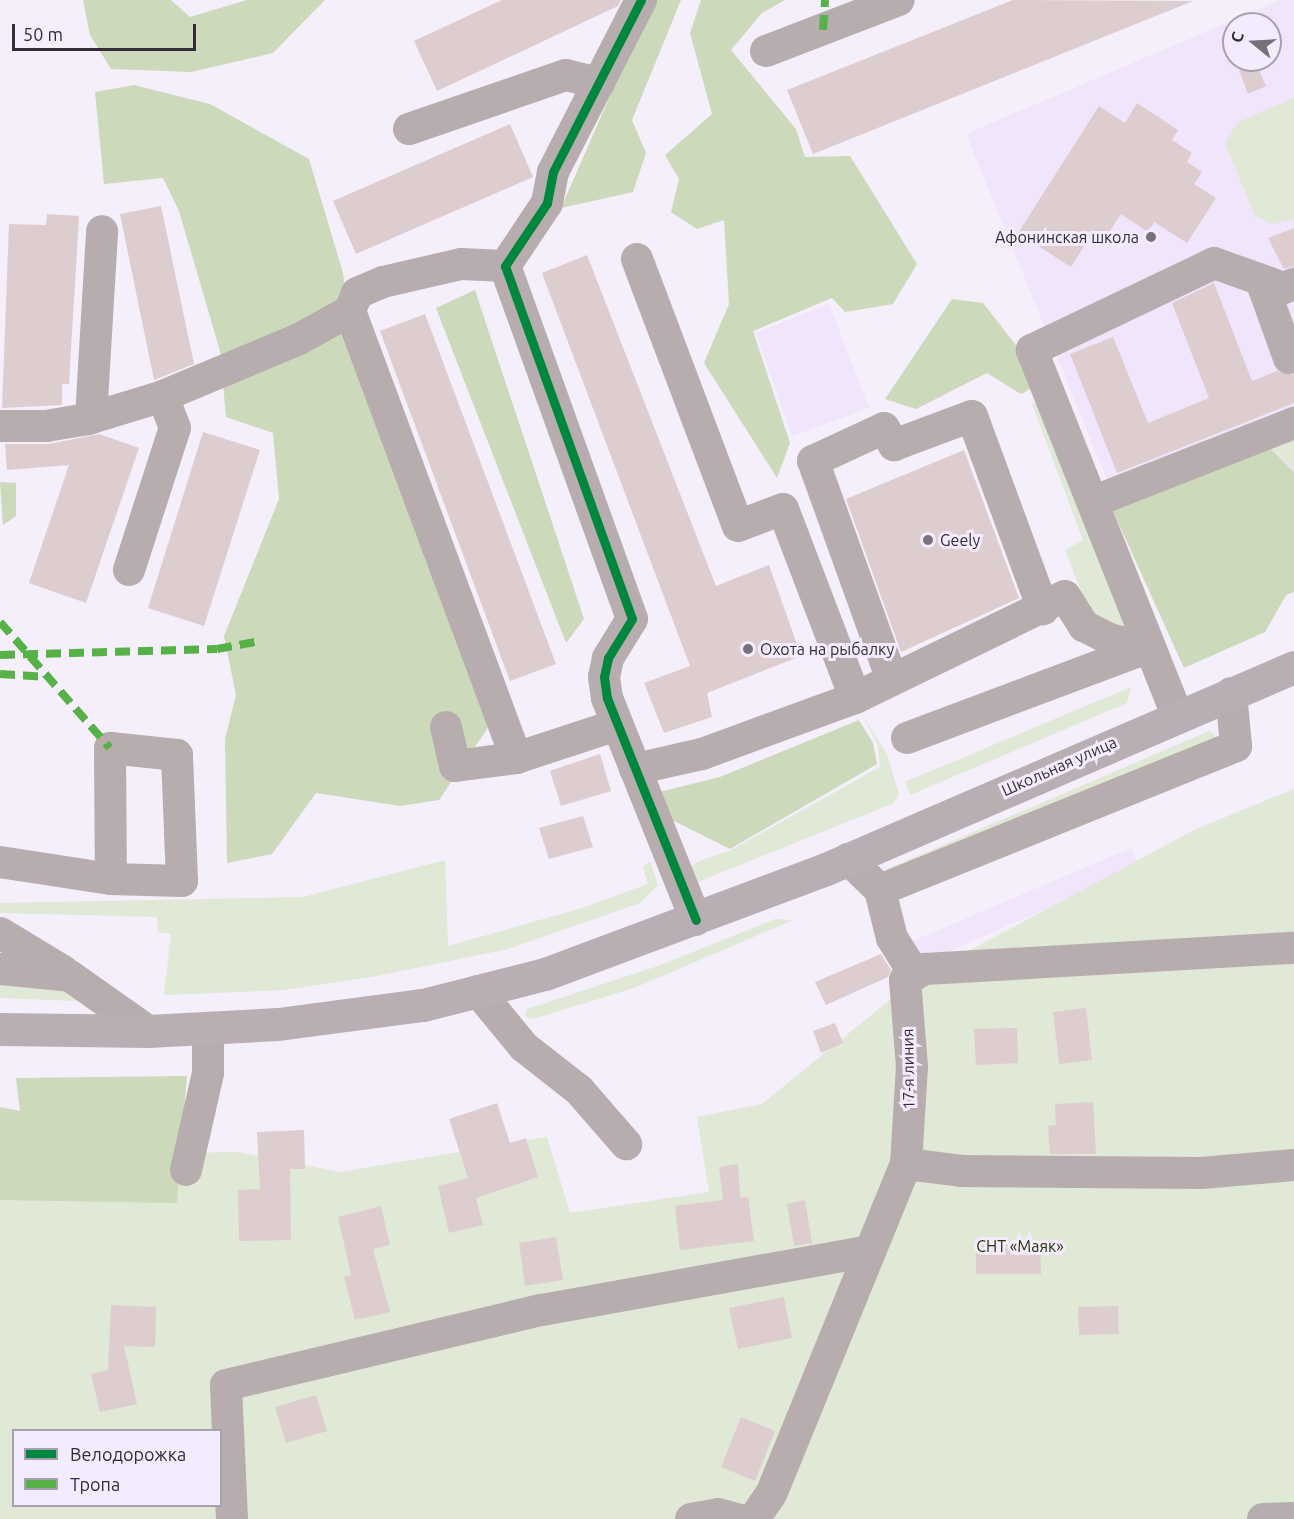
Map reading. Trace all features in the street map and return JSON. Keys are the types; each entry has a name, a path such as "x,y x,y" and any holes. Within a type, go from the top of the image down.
{"main road":[{"name":"Школьная улица","path":"0,1029 147,1031 208,1028 370,1013 477,991 555,971 696,920 837,864 1177,715 1294,667"}],"street":[{"path":"505,266 547,202 553,172 640,0"},
{"path":"766,51 899,0"},
{"path":"409,129 566,75 599,83"},
{"path":"91,418 102,231"},
{"path":"637,259 738,526 783,509 855,698"},
{"path":"1177,715 1147,648 1095,501 1032,350 1214,263 1283,286 1288,358"},
{"path":"0,426 46,426 91,418 163,396 299,339 350,311 357,293 383,282 461,264 505,266"},
{"path":"505,266 632,619 608,658 604,677 617,725 696,920"},
{"path":"350,311 516,758"},
{"path":"129,570 175,428 163,396"},
{"path":"892,680 813,461 884,428 894,445 972,416 1043,609"},
{"path":"1095,501 1294,423"},
{"path":"635,769 702,754 855,698 1065,597 1084,626 1109,639 1147,648"},
{"path":"907,738 1147,648"},
{"path":"880,890 1236,746 1231,693"},
{"path":"446,727 455,766 516,758 617,725"},
{"path":"0,862 111,879 182,881 177,755 110,748 111,879"},
{"path":"837,864 880,890 892,938 913,972 1294,948"},
{"path":"0,933 70,976 147,1031"},
{"path":"0,969 70,976"},
{"name":"17-я линия","path":"754,1519 777,1482 906,1164 912,1067 905,980 913,972"},
{"path":"477,991 524,1047 579,1090 626,1144"},
{"path":"186,1170 208,1072 208,1028"},
{"path":"906,1164 962,1171 1201,1173 1294,1165"},
{"path":"232,1519 226,1385 542,1310 869,1251"},
{"path":"691,1519 718,1514 737,1519"},
{"path":"1263,1519 1294,1518"}],"shaded area":[{"name":"Афонинская школа","path":"1280,0 1294,0 1294,571 1165,622 966,134 1222,25 1222,72 1282,72 1282,12 1252,12"},
{"path":"829,304 869,408 792,436 756,333"},
{"path":"1131,848 1140,868 924,962 913,941"}],"green space":[{"path":"83,0 171,0 190,17 247,0 325,0 273,53 191,72 111,69 90,35"},
{"path":"652,0 681,0 632,120 646,153 633,192 561,208"},
{"path":"701,0 785,0 762,13 731,50 796,129 805,157 850,156 917,264 893,304 845,312 832,298 753,331 790,443 777,478 704,363 729,304 724,220 697,229 671,212 679,179 665,155 712,114 690,33"},
{"path":"134,85 210,104 309,159 343,273 350,330 489,726 439,800 400,806 316,793 272,854 227,863 225,739 236,695 224,636 279,499 273,433 226,417 220,351 179,211 163,178 104,184 95,92"},
{"path":"1294,98 1294,219 1273,224 1255,216 1225,143 1238,122"},
{"path":"475,290 584,619 566,643 436,308"},
{"path":"952,299 983,303 1026,358 1039,384 1021,394 987,373 916,409 885,399"},
{"path":"1040,401 1130,632 1107,625 1088,609 1065,550 1083,540 1032,404"},
{"path":"1294,437 1294,470 1270,446"},
{"path":"1269,447 1294,472 1294,592 1286,595 1265,632 1184,668 1108,500"},
{"path":"0,482 16,483 16,516 3,525"},
{"path":"1131,687 1127,703 910,795 905,782"},
{"path":"861,713 887,754 899,794 894,803 698,882 688,880 686,869 699,861 729,851 880,767 878,745"},
{"path":"859,720 873,743 877,764 730,849 670,819 655,793 720,777"},
{"path":"1209,731 1215,735 1214,743 888,876 887,869"},
{"name":"СНТ «Маяк»","path":"1294,789 1294,1519 0,1519 0,1156 238,1152 340,1172 547,1137 570,1213 709,1192 697,1117 762,1104 913,981 1196,829"},
{"path":"445,860 448,946 582,908 648,884 643,867 650,861 658,885 640,903 508,949 377,976 284,990 215,993 164,995 171,934 158,932 157,917 0,913 0,903 303,897"},
{"path":"775,919 793,920 634,988 533,1019 525,1016 527,1009 655,967"},
{"path":"0,984 63,987 78,1001 0,998"},
{"path":"187,1076 177,1203 0,1200 0,1107 20,1111 16,1078"}],"building":[{"path":"502,0 621,0 618,6 437,91 414,41"},
{"path":"1013,0 1193,1 813,154 787,90"},
{"path":"1240,72 1260,72 1266,86 1248,94"},
{"path":"1137,103 1178,130 1172,140 1192,153 1187,162 1202,172 1194,184 1216,198 1187,243 1154,222 1148,232 1121,214 1102,243 1091,235 1071,267 1018,233 1099,106 1125,123"},
{"path":"510,124 533,177 356,254 333,201"},
{"path":"161,206 194,364 154,380 120,214"},
{"path":"47,214 79,216 69,384 62,384 62,405 2,408 9,224 46,225"},
{"path":"1294,228 1294,266 1284,269 1268,238"},
{"path":"587,255 716,586 769,565 801,656 707,693 712,717 664,733 644,683 690,666 542,273"},
{"path":"1214,283 1252,381 1277,371 1294,375 1294,403 1117,473 1070,354 1113,337 1148,423 1209,398 1172,303"},
{"path":"425,314 556,664 510,681 380,331"},
{"path":"203,432 260,450 204,626 148,608"},
{"path":"99,434 139,448 86,603 29,583 69,465 7,470 5,444 49,444"},
{"path":"964,450 1019,598 901,652 846,499"},
{"path":"600,754 611,791 561,806 550,771"},
{"path":"583,816 593,847 549,859 539,828"},
{"path":"881,954 891,970 888,977 826,1005 815,982"},
{"path":"1086,1008 1092,1060 1059,1064 1053,1012"},
{"path":"835,1023 843,1043 821,1053 813,1031"},
{"path":"1017,1028 1018,1063 976,1065 974,1029"},
{"path":"1093,1102 1096,1154 1050,1154 1048,1126 1056,1125 1055,1104"},
{"path":"497,1103 510,1143 526,1138 538,1177 476,1198 483,1225 449,1233 438,1186 468,1178 449,1119"},
{"path":"304,1130 305,1169 290,1169 291,1240 239,1241 238,1190 260,1189 257,1132"},
{"path":"738,1164 740,1198 748,1197 754,1241 680,1250 675,1206 723,1200 719,1167"},
{"path":"805,1200 812,1243 794,1246 787,1204"},
{"path":"381,1206 390,1245 373,1249 390,1312 355,1320 344,1277 351,1275 338,1217"},
{"path":"556,1237 563,1280 525,1286 519,1243"},
{"path":"976,1244 1040,1245 1041,1274 976,1274"},
{"path":"784,1297 792,1338 738,1349 729,1308"},
{"path":"111,1305 156,1307 155,1347 124,1346 137,1404 100,1412 91,1374 108,1370"},
{"path":"1118,1306 1119,1334 1079,1335 1078,1307"},
{"path":"316,1395 327,1431 286,1443 275,1407"},
{"path":"741,1417 775,1431 755,1481 721,1467"}],"marked path":[{"path":"823,30 825,0"},
{"path":"0,622 110,748"},
{"path":"0,655 217,649 261,641"},
{"path":"0,674 48,677"}],"cycle path":[{"path":"641,0 553,172 547,203 505,266 632,619 608,658 604,677 607,698 696,920"}],"place":[{"name":"Афонинская школа","path":"1151,237"},
{"name":"Geely","path":"928,540"},
{"name":"Охота на рыбалку","path":"748,649"}]}
